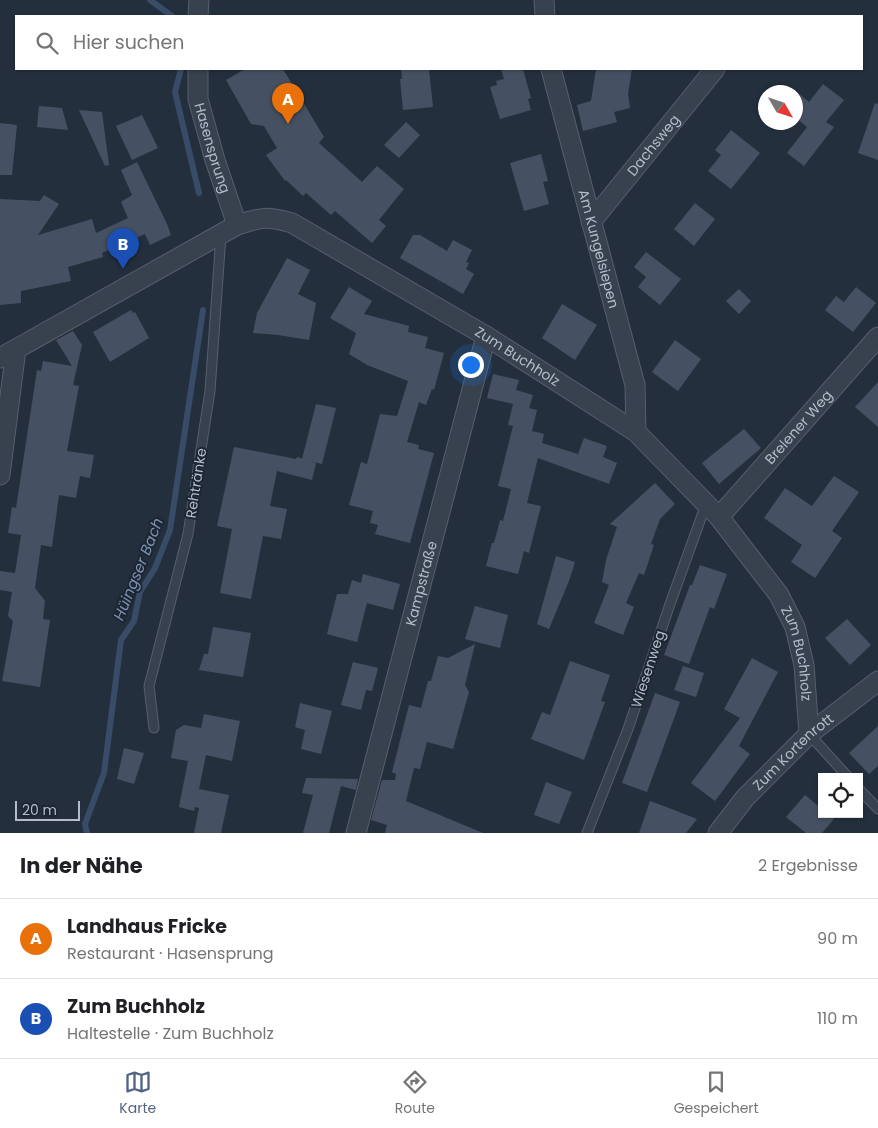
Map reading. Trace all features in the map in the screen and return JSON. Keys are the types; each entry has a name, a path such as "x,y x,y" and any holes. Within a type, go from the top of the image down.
{"street":[{"path":"198,15 199,0"},
{"path":"544,0 545,15"},
{"name":"Hasensprung","path":"198,70 198,99 215,160 229,230"},
{"name":"Am Kungelsiepen","path":"551,70 635,385 636,432"},
{"name":"Dachsweg","path":"591,222 714,70"},
{"name":"Zum Buchholz","path":"8,354 229,230 260,218 277,219 292,223 486,336 636,432 712,511 779,595 795,627 804,665 809,734"},
{"name":"Kampstraße","path":"356,833 486,336"},
{"name":"Brelener Weg","path":"712,511 878,337"},
{"path":"0,475 8,354"},
{"name":"Zum Kortenrott","path":"718,833 745,798 809,734 878,681"}],"lane":[{"name":"Rehtränke","path":"154,728 149,686 188,534 210,391 229,230"},
{"name":"Wiesenweg","path":"588,833 628,729 670,604 712,511"},
{"path":"809,734 844,773"},
{"path":"863,793 878,809"}],"building":[{"path":"243,70 284,70 324,137 319,143 362,182 377,166 404,189 379,220 386,226 372,243 335,211 331,215 306,193 303,196 285,181 266,155 277,148 264,126 251,124 226,80"},
{"path":"401,70 429,70 433,107 403,110 400,79 402,79"},
{"path":"501,70 523,70 531,98 528,99 531,110 500,119 490,87 497,85 496,81 504,79"},
{"path":"596,70 632,70 628,94 630,108 614,112 617,122 583,131 577,105 591,101"},
{"path":"823,84 844,100 826,122 834,127 804,166 787,153 807,127 803,124 803,97 809,102"},
{"path":"875,103 878,104 878,160 858,153"},
{"path":"39,106 62,108 68,130 37,127"},
{"path":"79,110 102,112 109,165 105,166"},
{"path":"142,115 158,148 132,160 116,126"},
{"path":"406,122 420,135 399,158 384,145"},
{"path":"0,123 17,125 12,175 0,175"},
{"path":"731,130 760,153 731,189 708,171 721,155 715,150"},
{"path":"541,154 548,181 543,182 549,204 524,211 510,163"},
{"path":"137,162 171,235 150,245 145,234 102,253 103,257 68,267 71,281 21,291 21,303 0,305 0,199 40,201 44,195 59,204 38,235 92,219 96,233 128,218 121,202 132,195 121,170"},
{"path":"695,203 715,219 694,246 674,229"},
{"path":"413,235 420,235 447,251 453,240 472,250 466,262 469,263 466,269 474,274 463,294 400,258"},
{"path":"646,252 681,279 660,305 638,287 646,277 634,267"},
{"path":"287,258 310,270 298,294 316,303 309,340 253,333 257,313"},
{"path":"349,287 372,301 364,314 409,326 408,332 428,337 425,348 444,353 434,390 432,389 426,405 419,402 407,442 419,445 418,449 434,453 410,543 375,534 378,525 370,523 373,511 349,505 361,462 367,464 380,414 397,416 408,381 367,365 349,354 356,333 330,318"},
{"path":"856,287 876,303 853,332 825,310 836,296 844,302"},
{"path":"739,289 751,301 739,314 726,301"},
{"path":"562,304 597,325 575,360 542,338"},
{"path":"131,310 133,313 135,312 149,338 110,362 93,332"},
{"path":"73,331 82,345 73,385 79,386 67,451 94,455 90,478 80,476 76,498 59,495 52,547 41,545 35,588 45,601 43,619 50,620 40,687 2,681 13,621 8,616 12,592 0,590 0,571 15,573 21,535 8,533 12,507 16,508 37,370 41,371 43,361 72,366 56,340"},
{"path":"675,340 701,359 678,391 652,372"},
{"path":"493,374 519,380 516,390 533,395 529,408 537,410 532,431 544,434 542,443 578,454 584,438 607,446 603,457 617,463 609,484 538,458 527,503 541,506 529,553 524,551 518,574 486,566 500,520 503,521 511,489 498,486 513,426 508,425 513,404 487,398"},
{"path":"878,382 878,427 855,407"},
{"path":"316,404 336,408 322,464 302,459"},
{"path":"744,429 761,448 719,484 702,463"},
{"path":"234,447 296,459 297,457 316,463 312,480 277,471 270,506 287,509 281,539 263,536 251,599 220,593 232,529 217,526"},
{"path":"834,476 859,492 832,531 842,538 815,578 791,562 802,545 764,518 785,488 812,506"},
{"path":"655,483 675,504 660,519 651,544 654,545 644,575 639,573 626,603 634,607 623,635 594,623 609,585 602,582 606,560 617,527 610,524"},
{"path":"556,556 575,562 549,629 537,624"},
{"path":"700,565 727,574 714,609 710,607 689,664 664,655 690,585 692,585"},
{"path":"363,574 400,584 393,610 367,603 357,642 327,634 337,594 348,594 352,580 361,583"},
{"path":"475,606 508,615 500,648 465,639"},
{"path":"847,619 871,645 850,665 825,638"},
{"path":"213,627 251,633 243,677 199,670 204,654 208,654"},
{"path":"475,644 465,685 469,692 453,749 427,742 420,769 414,768 406,801 483,833 385,833 387,825 371,820 382,780 395,780 396,774 392,772 409,705 421,708 428,681 431,681 438,656 448,658"},
{"path":"752,658 778,672 739,746 750,754 715,801 691,783 740,718 724,709"},
{"path":"570,661 610,675 601,701 605,702 584,760 531,739 542,712 550,715"},
{"path":"353,662 378,668 372,691 366,690 361,710 341,705"},
{"path":"683,666 704,673 696,697 674,690"},
{"path":"655,693 680,702 647,792 622,783"},
{"path":"300,703 332,711 321,754 301,749 305,730 295,727"},
{"path":"204,714 240,721 232,761 206,755 199,789 229,795 221,833 194,833 199,808 195,807 194,811 179,807 188,761 171,758 176,730 184,725 201,728"},
{"path":"878,726 878,766 869,774 849,753"},
{"path":"124,748 144,753 134,784 117,779"},
{"path":"306,778 358,779 356,790 341,786 329,833 303,833 313,795 302,793"},
{"path":"546,782 572,792 559,824 534,815"},
{"path":"805,795 818,806 818,818 834,819 822,833 806,833 786,817"},
{"path":"650,801 697,819 686,833 639,833"}],"waterway":[{"name":"Hüingser Bach","path":"150,0 171,15"},
{"name":"Hüingser Bach","path":"181,70 175,92 199,193"},
{"name":"Hüingser Bach","path":"87,833 85,824 104,773 121,640 134,621 140,592 155,568 170,530 203,310"}],"place":[{"name":"Landhaus Fricke","path":"288,124"},
{"name":"Zum Buchholz","path":"123,269"}]}
